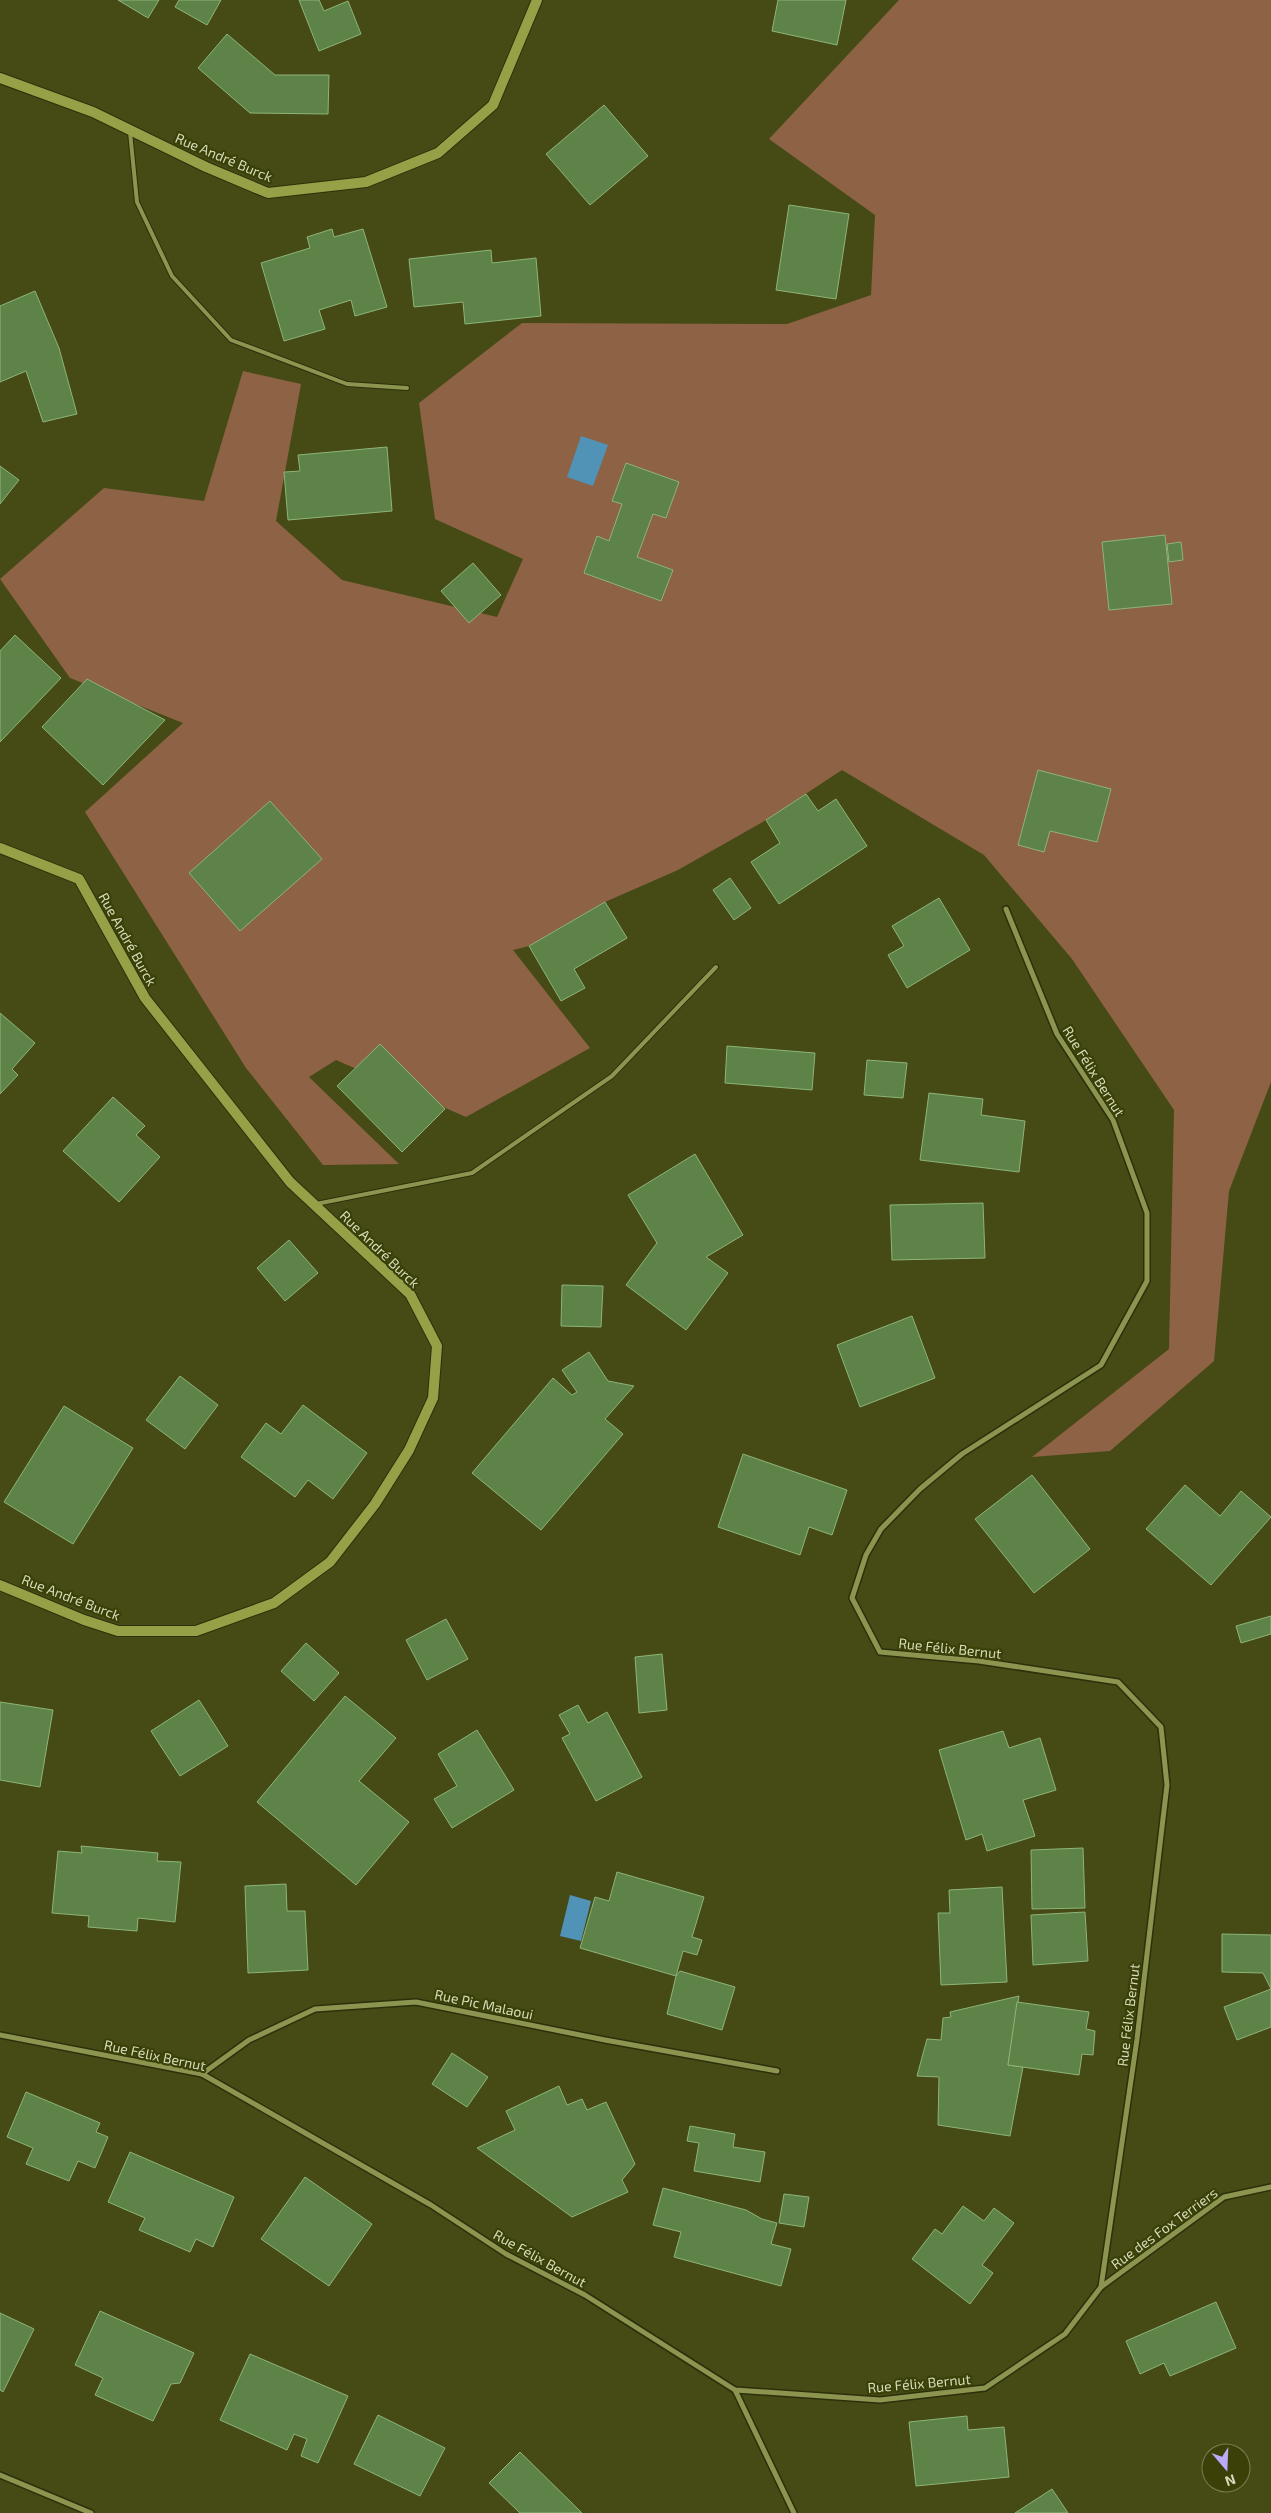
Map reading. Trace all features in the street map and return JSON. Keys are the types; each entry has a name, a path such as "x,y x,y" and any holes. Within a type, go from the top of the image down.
{"street":[{"name":"Rue André Burck","path":"0,78 93,112 206,167 268,193 366,182 438,153 493,105 537,0"},
{"name":"Rue André Burck","path":"0,848 79,879 145,998 290,1182 410,1294 437,1346 432,1398 409,1450 375,1504 330,1562 274,1603 196,1631 118,1631 84,1620 0,1585"},
{"name":"Rue Félix Bernut","path":"0,2035 202,2074 431,2205 506,2254 585,2295 736,2390 880,2400 985,2388 1065,2334 1102,2286 1137,2039 1167,1785 1162,1727 1118,1682 979,1661 880,1652 852,1598 866,1555 881,1529 920,1489 962,1454 1100,1365 1147,1281 1147,1213 1113,1120 1057,1034 1006,909"},
{"name":"Rue Pic Malaoui","path":"202,2074 249,2040 315,2009 416,2002 605,2040 777,2071"},
{"name":"Rue des Fox Terriers","path":"1102,2286 1224,2196 1271,2187"},
{"path":"736,2390 794,2513"},
{"path":"0,2475 91,2513"}],"lane":[{"path":"130,130 137,202 172,276 231,340 347,384 407,388"},
{"path":"314,1205 472,1173 612,1076 716,967"}],"shaded area":[{"path":"899,0 1271,0 1271,1082 1229,1191 1214,1361 1110,1451 1032,1457 1169,1349 1174,1110 1072,959 984,855 842,770 766,820 678,870 605,902 529,946 513,950 590,1048 466,1117 336,1060 309,1077 399,1164 323,1165 246,1068 85,812 183,723 70,678 0,579 104,488 204,501 243,371 301,384 276,521 342,580 497,617 523,559 435,519 419,403 522,323 787,324 871,295 875,215 769,139"}],"water":[{"path":"581,436 608,445 593,486 567,477"},
{"path":"570,1895 591,1901 581,1941 560,1936"}],"building":[{"path":"118,0 159,0 148,18"},
{"path":"179,0 221,0 207,25 175,7"},
{"path":"299,0 319,0 324,11 348,1 361,34 319,51"},
{"path":"778,0 846,0 837,45 772,31"},
{"path":"227,34 275,75 329,75 328,114 250,113 198,68"},
{"path":"604,105 648,156 590,205 546,154"},
{"path":"789,205 849,214 836,299 776,290"},
{"path":"332,229 334,237 363,229 387,307 355,316 351,300 319,310 325,329 284,341 261,263 310,248 307,237"},
{"path":"491,250 492,263 536,258 541,316 465,324 463,302 414,307 409,259"},
{"path":"35,291 59,348 77,414 43,422 26,371 0,382 0,306"},
{"path":"387,447 392,511 288,520 284,472 300,471 298,455"},
{"path":"626,463 679,482 666,518 653,514 637,557 673,570 661,601 584,573 597,536 609,541 622,504 612,501"},
{"path":"0,466 19,480 0,504"},
{"path":"1165,535 1172,604 1109,610 1102,542"},
{"path":"1181,542 1183,560 1169,562 1167,544"},
{"path":"473,563 501,595 469,623 441,591"},
{"path":"15,635 61,678 0,742 0,651"},
{"path":"87,679 165,720 103,785 42,727"},
{"path":"1038,770 1111,789 1097,842 1050,831 1044,852 1018,845"},
{"path":"806,794 818,811 836,799 867,846 779,904 751,862 780,843 766,820"},
{"path":"270,801 322,859 240,931 189,873"},
{"path":"730,878 751,908 734,920 713,890"},
{"path":"939,898 970,950 907,988 888,955 904,946 892,926"},
{"path":"605,902 627,938 574,969 585,988 561,1001 529,946"},
{"path":"0,1013 35,1043 12,1069 18,1075 0,1094"},
{"path":"380,1044 445,1109 402,1152 337,1086"},
{"path":"727,1046 815,1053 812,1090 725,1083"},
{"path":"867,1060 907,1063 903,1098 864,1095"},
{"path":"929,1093 983,1099 981,1115 1025,1121 1019,1172 920,1160"},
{"path":"113,1097 145,1126 136,1135 160,1157 119,1202 63,1151"},
{"path":"695,1154 743,1235 706,1257 728,1273 686,1330 626,1285 657,1243 628,1195"},
{"path":"983,1203 985,1258 892,1260 890,1205"},
{"path":"289,1240 318,1273 285,1301 257,1268"},
{"path":"562,1285 603,1286 601,1327 561,1326"},
{"path":"912,1316 935,1378 860,1407 837,1345"},
{"path":"589,1352 608,1381 634,1386 605,1419 623,1434 541,1530 472,1473 553,1378 572,1395 577,1392 562,1370"},
{"path":"180,1376 218,1405 185,1449 146,1420"},
{"path":"303,1405 367,1453 333,1499 308,1480 295,1497 241,1457 266,1423 281,1434"},
{"path":"64,1406 133,1448 73,1544 4,1502"},
{"path":"743,1454 847,1490 832,1535 809,1527 800,1555 718,1527"},
{"path":"1032,1475 1090,1549 1034,1593 975,1519"},
{"path":"1185,1485 1220,1516 1241,1491 1271,1517 1211,1585 1146,1529"},
{"path":"1271,1616 1271,1634 1241,1643 1236,1626"},
{"path":"446,1619 468,1659 427,1680 406,1640"},
{"path":"306,1643 339,1673 314,1701 281,1671"},
{"path":"662,1654 667,1710 639,1713 635,1657"},
{"path":"345,1696 396,1738 359,1781 409,1822 356,1885 257,1802"},
{"path":"199,1700 228,1746 180,1776 151,1731"},
{"path":"0,1702 53,1710 40,1787 0,1780"},
{"path":"578,1705 588,1723 607,1712 642,1777 596,1801 562,1738 570,1734 559,1715"},
{"path":"477,1730 514,1790 452,1828 434,1799 457,1786 438,1754"},
{"path":"1003,1731 1009,1748 1040,1738 1056,1790 1023,1800 1035,1836 987,1851 982,1834 966,1840 939,1750"},
{"path":"81,1846 158,1853 157,1861 181,1862 175,1922 138,1918 137,1931 88,1927 89,1916 52,1913 58,1851 82,1853"},
{"path":"1083,1848 1085,1908 1032,1909 1031,1850"},
{"path":"617,1872 704,1897 692,1937 702,1940 697,1955 683,1951 676,1976 580,1948 595,1897 609,1901"},
{"path":"286,1884 287,1911 305,1911 308,1970 248,1973 245,1886"},
{"path":"1002,1887 1007,1982 941,1985 938,1913 950,1913 949,1890"},
{"path":"1085,1912 1088,1961 1033,1965 1031,1915"},
{"path":"1222,1934 1271,1935 1271,1989 1263,1973 1222,1972"},
{"path":"680,1971 735,1987 722,2030 667,2014 676,1976"},
{"path":"1271,1989 1271,2027 1237,2040 1224,2007"},
{"path":"1019,1996 1008,2065 1023,2067 1010,2136 938,2125 939,2077 917,2076 927,2039 941,2040 943,2018 951,2017 950,2012"},
{"path":"1017,2002 1089,2012 1086,2029 1095,2031 1093,2055 1082,2054 1079,2075 1008,2065"},
{"path":"452,2053 488,2077 467,2107 432,2084"},
{"path":"559,2086 567,2105 582,2099 587,2110 606,2102 635,2164 622,2180 628,2192 572,2217 477,2148 515,2130 506,2111"},
{"path":"26,2092 100,2123 96,2132 108,2137 95,2168 78,2161 69,2181 26,2164 33,2148 7,2137"},
{"path":"690,2126 735,2134 733,2147 765,2152 760,2182 694,2171 699,2143 687,2141"},
{"path":"130,2152 234,2197 213,2247 196,2239 190,2252 139,2230 145,2218 108,2202"},
{"path":"305,2177 372,2224 329,2286 261,2239"},
{"path":"663,2188 746,2210 762,2219 777,2223 771,2244 791,2249 781,2286 674,2257 681,2232 653,2225"},
{"path":"784,2194 809,2197 804,2227 779,2223"},
{"path":"963,2206 984,2221 994,2208 1014,2223 982,2265 993,2273 970,2304 912,2259 935,2229 942,2234"},
{"path":"1216,2302 1236,2348 1170,2376 1164,2363 1140,2374 1126,2341"},
{"path":"100,2311 194,2353 180,2383 171,2384 153,2421 95,2395 103,2378 75,2365"},
{"path":"0,2313 34,2329 3,2392 0,2390"},
{"path":"250,2354 348,2396 318,2463 301,2456 307,2439 294,2434 287,2450 220,2420"},
{"path":"378,2415 445,2448 420,2496 354,2464"},
{"path":"967,2416 968,2430 1004,2427 1009,2477 916,2486 909,2422"},
{"path":"520,2452 582,2513 520,2513 489,2483"},
{"path":"1052,2489 1068,2513 1015,2513"}]}
